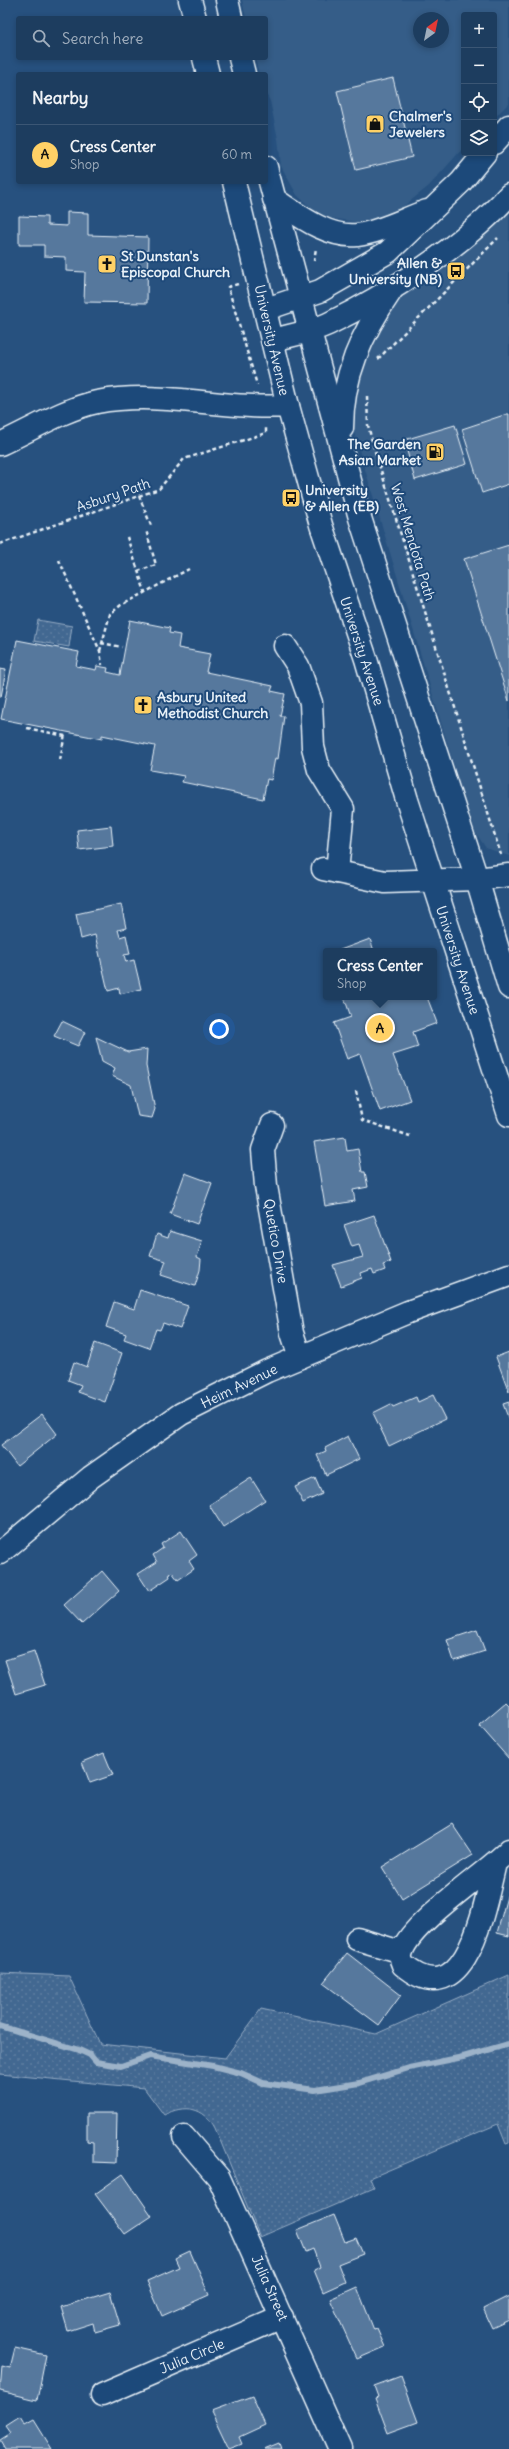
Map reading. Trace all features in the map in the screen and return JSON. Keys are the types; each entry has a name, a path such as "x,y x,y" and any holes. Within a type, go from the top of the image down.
{"main road":[{"path":"190,0 194,16"},
{"path":"227,0 231,16"},
{"path":"204,60 208,72"},
{"path":"240,60 244,72"},
{"path":"497,140 509,126"},
{"path":"266,309 301,299 333,285 384,255 409,234 430,210 461,182 483,156"},
{"path":"268,175 360,518 477,879 509,987"},
{"name":"University Avenue","path":"235,184 266,309 288,406 321,525 366,659 406,800 509,1115"},
{"path":"273,340 310,331 329,324 393,288 468,234 509,195"},
{"path":"274,199 316,224 349,234 380,229 430,210"},
{"path":"342,449 342,408 349,371 373,317 393,288"},
{"path":"0,444 74,409 97,402 172,398 253,407 288,406"},
{"path":"285,646 298,666 311,703 313,747 319,770 343,809 330,871 385,882 477,879 508,875"},
{"name":"Quetico Drive","path":"272,1125 263,1150 266,1186 292,1333 300,1357"},
{"name":"Heim Avenue","path":"0,1553 91,1477 181,1414 267,1371 300,1357 408,1312 509,1275"},
{"path":"502,1856 471,1949 461,1965 449,1975 437,1978 425,1977 411,1972 403,1965 401,1952 407,1941 438,1909 502,1856"},
{"path":"358,1939 401,1952"},
{"name":"Julia Street","path":"184,2137 219,2178 340,2449"},
{"name":"Julia Circle","path":"102,2395 282,2317"}],"path":[{"path":"313,264 317,245"},
{"path":"376,361 490,246"},
{"path":"228,286 256,382"},
{"name":"West Mendota Path","path":"368,390 368,425 373,445 508,875"},
{"name":"Asbury Path","path":"0,544 160,489 184,459 266,433"},
{"path":"139,496 152,528"},
{"path":"138,571 156,565 146,530"},
{"path":"127,537 145,592"},
{"path":"59,560 100,651"},
{"path":"102,665 100,651 101,643 110,614 121,605 189,569"},
{"path":"101,643 122,648"},
{"path":"27,728 65,735 60,760"},
{"path":"356,1091 362,1120 410,1136"}],"shaded area":[{"path":"242,0 509,0 509,103 497,115 497,12 461,12 461,150 429,186 394,214 383,219 362,223 330,218 312,209 297,195 281,166 278,139 268,98 268,72 258,72 256,60 268,60 268,16 246,16"},
{"path":"509,195 509,856 486,848 473,829 355,436 346,397 349,371 394,302"},
{"path":"38,620 72,626 69,647 34,641"},
{"path":"0,1973 69,1976 100,2044 225,2058 261,2009 376,2034 509,1975 509,2143 506,2144 498,2124 370,2178 374,2188 260,2237 215,2128 205,2116 199,2112 179,2109 164,2115 144,2088 0,2074"}],"building":[{"name":"Chalmer's Jewelers","path":"393,78 412,157 356,170 337,91"},
{"name":"St Dunstan's Episcopal Church","path":"67,212 88,213 88,235 148,237 147,303 84,302 85,272 66,271 66,257 44,256 44,245 19,245 19,216 47,217 47,225 67,226"},
{"path":"509,414 509,484 482,493 462,429"},
{"name":"The Garden Asian Market","path":"455,425 467,464 415,480 404,440"},
{"path":"509,545 509,701 464,559"},
{"name":"Asbury United Methodist Church","path":"130,620 170,628 169,633 180,635 178,648 210,654 206,672 273,686 271,691 285,694 280,716 284,716 278,759 275,758 271,780 267,779 263,799 182,782 184,776 150,770 155,746 102,735 102,739 1,719 17,640 79,652 76,666 96,670 97,666 108,668 107,672 120,675"},
{"path":"0,669 6,670 1,697 0,697"},
{"path":"111,826 113,846 79,850 77,830"},
{"path":"121,904 126,928 118,930 120,937 126,935 130,954 124,955 126,962 134,960 141,989 120,994 119,988 108,991 95,935 81,939 76,914"},
{"path":"370,939 373,948 345,948"},
{"path":"345,1000 428,1000 437,1023 413,1032 418,1047 393,1055 410,1100 380,1111 360,1054 347,1059 334,1023 351,1017"},
{"path":"62,1021 85,1032 78,1046 54,1036"},
{"path":"96,1037 128,1052 147,1049 146,1066 155,1109 152,1118 138,1116 131,1085 112,1076 115,1068 102,1061"},
{"path":"345,1137 347,1151 358,1149 362,1172 365,1172 368,1187 353,1190 355,1201 325,1206 314,1142"},
{"path":"185,1173 212,1183 197,1224 170,1214"},
{"path":"374,1215 391,1262 383,1265 385,1270 374,1274 372,1269 361,1273 362,1278 341,1286 333,1265 363,1257 359,1245 352,1247 344,1225"},
{"path":"170,1231 202,1241 197,1257 201,1259 200,1270 195,1286 161,1275 166,1261 150,1256 157,1234 168,1238"},
{"path":"140,1290 188,1306 180,1329 163,1323 160,1330 156,1329 149,1348 124,1339 126,1334 106,1327 114,1302 134,1309"},
{"path":"95,1343 122,1353 105,1402 78,1392 81,1385 68,1380 74,1362 87,1367"},
{"path":"509,1352 509,1392 496,1357"},
{"path":"433,1395 445,1419 389,1446 373,1413 391,1404 393,1407 416,1397 418,1402"},
{"path":"509,1402 509,1420 503,1404"},
{"path":"42,1414 57,1434 17,1466 1,1445"},
{"path":"348,1436 359,1459 326,1475 317,1455 326,1451 325,1448"},
{"path":"251,1478 265,1500 223,1527 209,1505"},
{"path":"315,1478 322,1494 303,1503 295,1487"},
{"path":"181,1531 197,1555 189,1561 194,1569 178,1580 172,1572 169,1574 170,1577 149,1591 138,1574 157,1562 153,1555 163,1548 161,1544"},
{"path":"102,1571 119,1591 82,1624 64,1605"},
{"path":"477,1630 485,1651 454,1661 447,1640"},
{"path":"34,1651 45,1685 16,1694 5,1660"},
{"path":"506,1702 509,1705 509,1759 479,1725"},
{"path":"104,1753 113,1775 90,1783 82,1762"},
{"path":"452,1824 473,1855 402,1899 382,1867"},
{"path":"509,1889 509,1936 497,1933"},
{"path":"347,1953 401,1995 379,2025 323,1983"},
{"path":"87,2113 117,2113 116,2163 93,2162 93,2142 87,2141"},
{"path":"123,2174 152,2216 125,2234 95,2194"},
{"path":"334,2215 345,2242 356,2238 363,2254 338,2264 345,2282 323,2292 314,2270 320,2267 313,2249 306,2252 297,2230"},
{"path":"190,2251 209,2295 162,2316 147,2281 179,2267 175,2258"},
{"path":"357,2287 374,2330 377,2329 385,2347 357,2359 330,2299"},
{"path":"110,2292 120,2325 95,2332 93,2323 68,2331 61,2307"},
{"path":"509,2296 509,2320 492,2328 483,2309"},
{"path":"15,2348 46,2355 37,2400 0,2391 2,2366 10,2368"},
{"path":"401,2376 418,2422 388,2433 375,2398 378,2397 374,2386"},
{"path":"252,2396 265,2425 239,2437 242,2444 229,2449 211,2411"},
{"path":"20,2417 25,2425 34,2420 52,2449 5,2449 0,2440 11,2433 6,2426"},
{"path":"279,2443 281,2449 264,2449"}],"waterway":[{"path":"0,2026 79,2050 90,2055 96,2062 121,2066 150,2056 213,2066 241,2073 263,2083 315,2090 359,2083 409,2068 463,2057 509,2044"}],"place":[{"name":"Chalmer's Jewelers","path":"375,124"},
{"name":"St Dunstan's Episcopal Church","path":"107,264"},
{"name":"Allen & University (NB)","path":"456,271"},
{"name":"The Garden Asian Market","path":"435,452"},
{"name":"University & Allen (EB)","path":"291,498"},
{"name":"Asbury United Methodist Church","path":"143,705"},
{"name":"Cress Center","path":"380,1028"}]}
